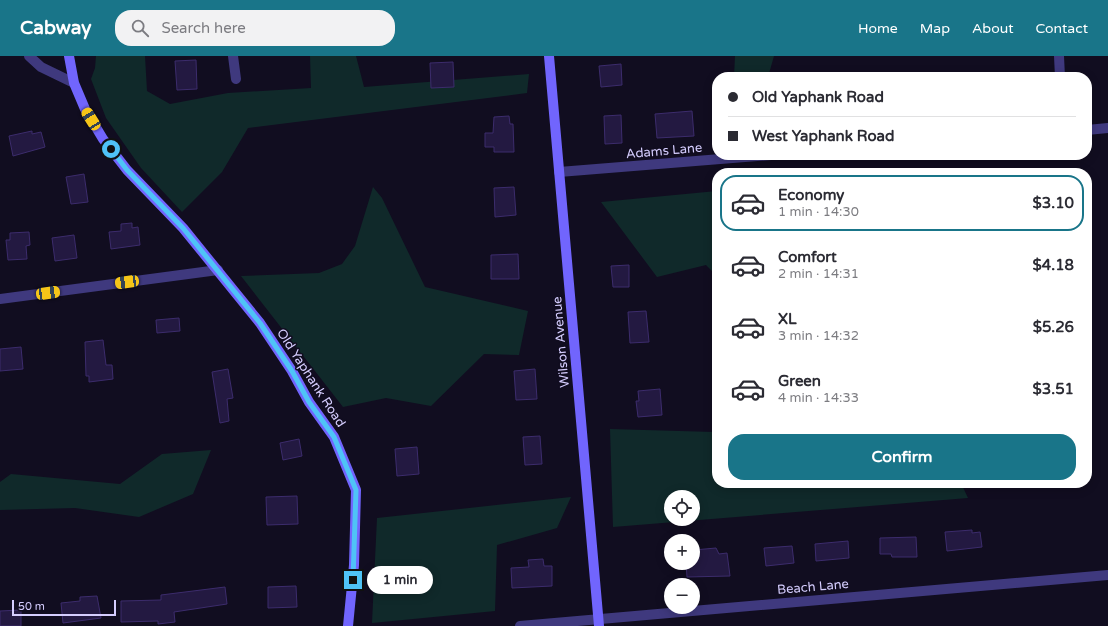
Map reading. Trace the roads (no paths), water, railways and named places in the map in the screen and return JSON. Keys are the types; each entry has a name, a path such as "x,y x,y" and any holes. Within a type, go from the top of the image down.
{"street":[{"path":"29,56 41,67 74,83"},
{"name":"Old Yaphank Road","path":"69,56 74,83 85,109 103,139 127,170 183,228 260,323 292,371 309,402 334,437 356,490 354,565 348,626"},
{"path":"233,56 236,79"},
{"name":"Wilson Avenue","path":"549,56 599,622"},
{"path":"1059,56 1060,72"},
{"path":"1092,130 1108,128"},
{"name":"Adams Lane","path":"559,172 712,160"},
{"path":"0,299 218,270"},
{"name":"Beach Lane","path":"520,626 599,622 1108,575"}]}
